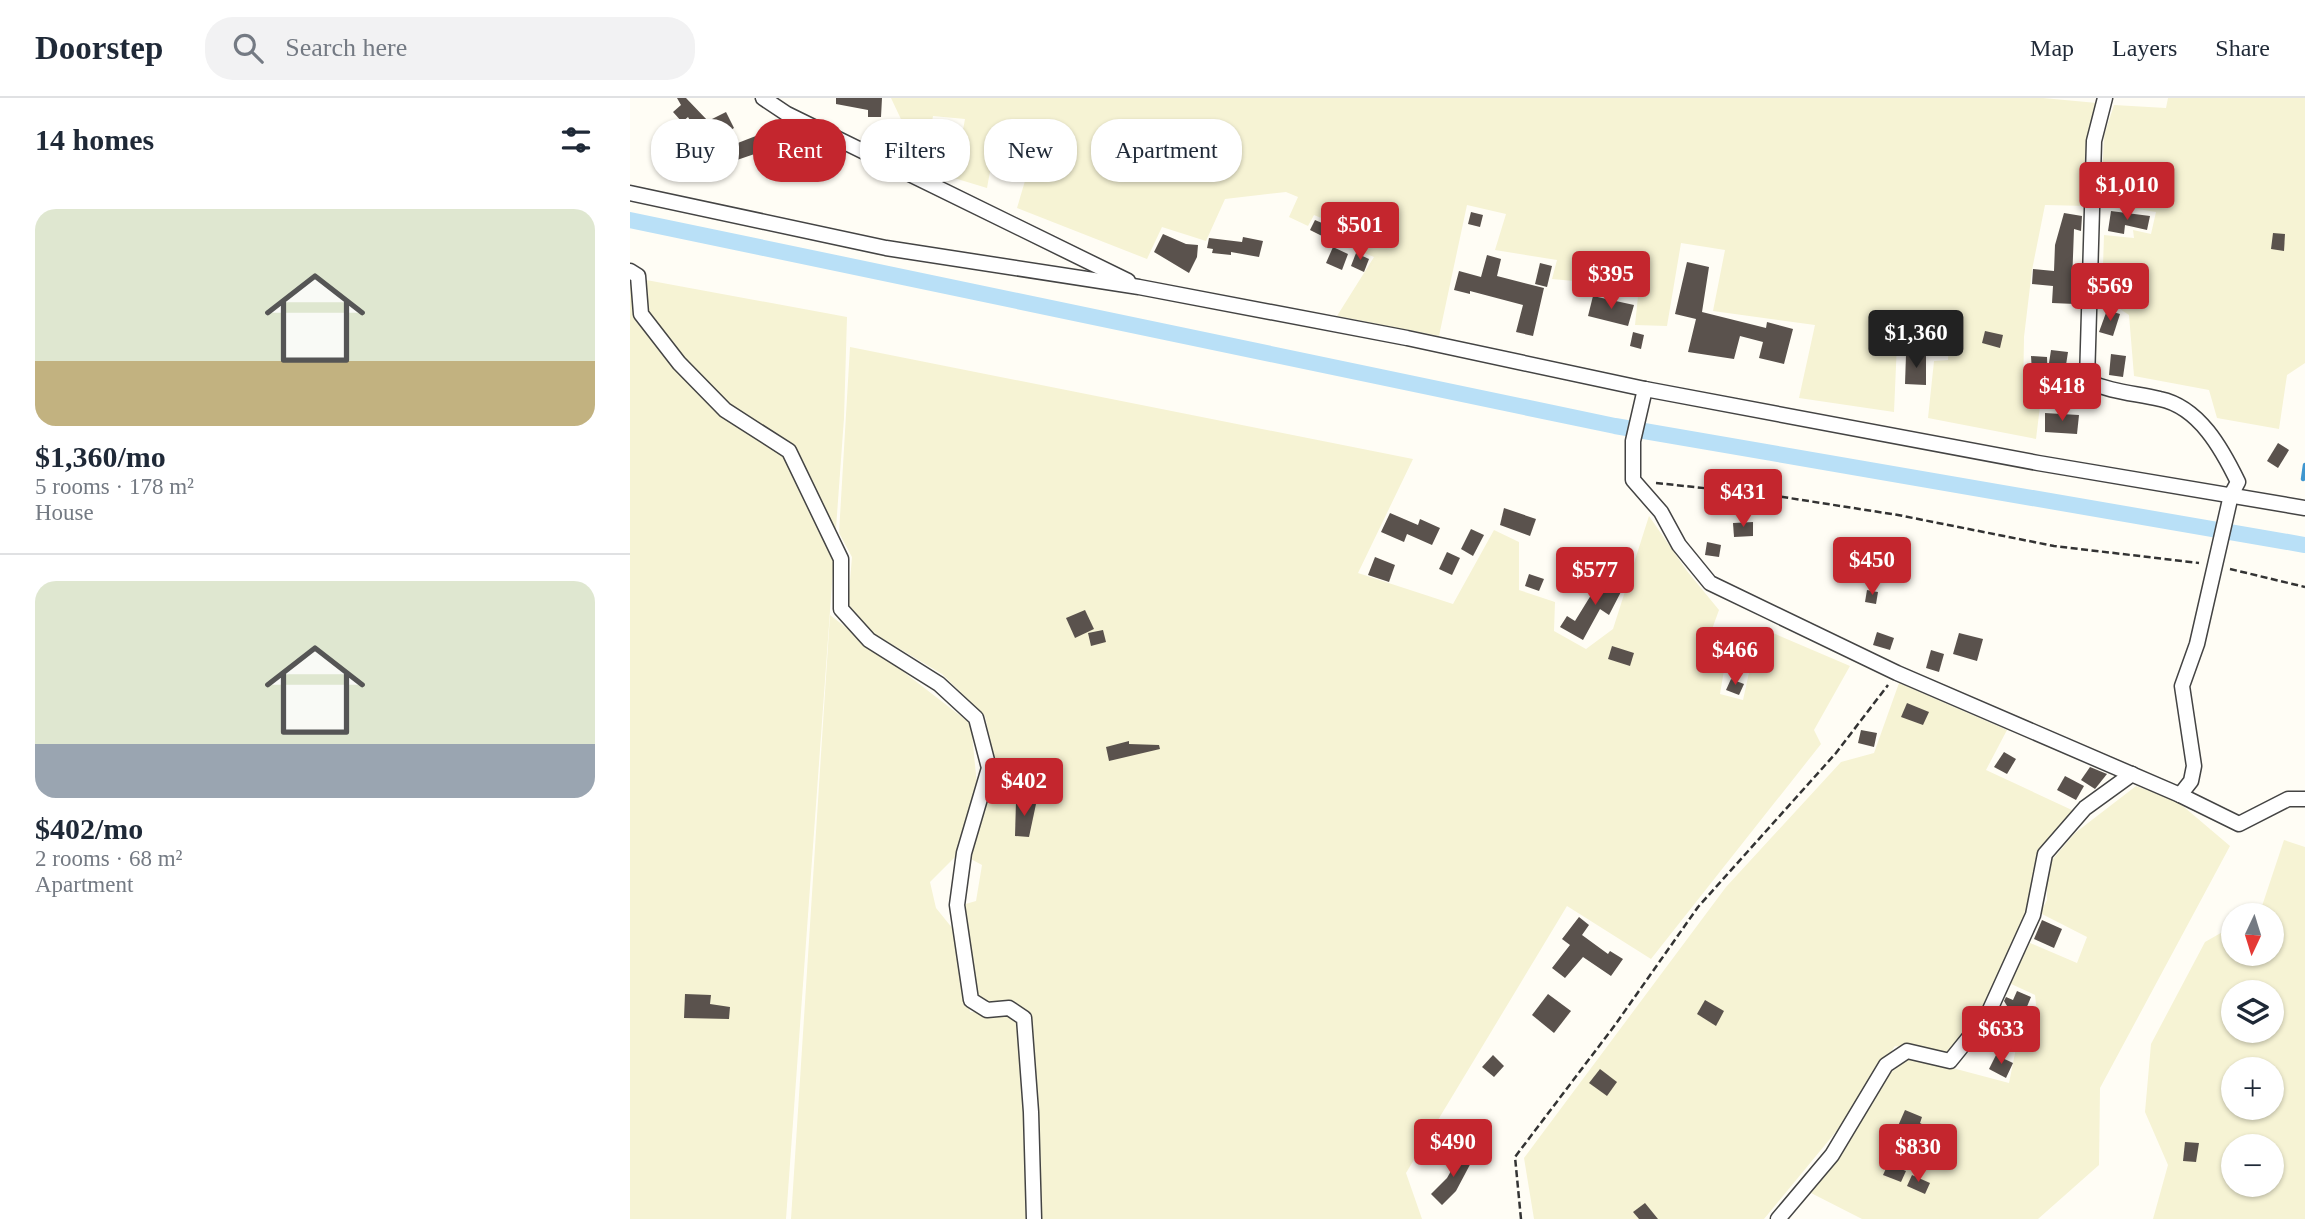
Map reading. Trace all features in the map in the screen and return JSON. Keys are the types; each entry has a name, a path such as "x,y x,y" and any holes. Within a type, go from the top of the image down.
{"street":[{"path":"763,98 787,114 1139,287"},
{"path":"2105,98 2094,141 2087,381 2108,391 2163,399 2196,417 2226,458 2238,482 2231,495 2197,644 2182,686 2194,766 2191,781 2180,795"},
{"path":"630,193 886,248 1139,287 1407,338 1643,396 2305,508"},
{"path":"630,271 638,276 641,314 679,363 725,410 789,452 841,559 841,609 869,640 939,684 976,718 989,768 964,853 957,905 971,1000 987,1010 1009,1008 1024,1018 1031,1112 1034,1219"},
{"path":"1643,396 1633,441 1633,481 1661,512 1679,545 1710,583 1897,673 2180,795 2239,824 2288,799 2305,799"},
{"path":"1778,1219 1832,1155 1886,1065 1907,1051 1950,1061 1988,1014 2033,915 2045,854 2085,808 2132,774"}],"path":[{"path":"1633,481 1770,495 1898,515 2054,546 2216,565 2305,587"},
{"path":"1521,1219 1515,1157 1615,1025 1698,907 1836,753 1897,673"}],"shaded area":[{"path":"891,98 2043,98 2097,103 2087,206 2045,205 2032,270 2024,337 2023,397 2041,398 2036,439 1928,418 1934,361 1948,360 1949,340 1897,343 1894,412 1799,398 1815,325 1713,311 1725,250 1681,243 1667,326 1635,325 1639,287 1552,279 1557,260 1495,250 1506,214 1467,205 1439,336 1337,316 1374,257 1327,238 1331,222 1314,215 1308,226 1289,217 1298,197 1286,192 1225,199 1206,241 1162,227 1147,259 1017,208 1025,182 1077,182 1077,119 984,119 984,182 988,182 987,188 967,182 970,182 970,119 933,116 932,119 901,119"},
{"path":"2168,98 2305,98 2305,363 2287,375 2279,429 2217,418 2209,390 2134,376 2129,315 2102,297 2104,235 2134,238 2133,230 2151,234 2156,212 2101,203 2104,135 2114,105 2166,108"},
{"path":"630,277 847,317 844,418 786,1219 630,1219"},
{"path":"850,347 1413,459 1358,573 1453,604 1494,530 1519,542 1519,590 1555,602 1554,631 1586,649 1613,629 1649,516 1687,571 1719,610 1704,651 1725,664 1720,694 1743,700 1759,627 1850,666 1814,730 1821,744 1651,959 1567,906 1406,1173 1422,1219 1038,1219 1028,1017 986,1007 975,999 962,905 976,901 982,865 969,858 996,769 985,716 942,674 873,633 848,604 852,557 839,533"},
{"path":"830,615 971,724 977,785 956,856 930,882 936,908 953,929 970,1012 1007,1013 1019,1021 1030,1219 791,1219"},
{"path":"1899,683 2007,730 1986,770 2074,811 2036,858 2025,915 1986,1003 1946,1055 1895,1046 1839,1128 1764,1219 1534,1219 1524,1158 1726,887 1841,762 1874,753"},
{"path":"2136,786 2177,801 2230,846 2100,1088 2099,1165 2038,1219 1862,1219 1811,1193 1890,1073 1911,1057 2009,1083 2019,1033 2038,1022 2035,995 2009,983 2030,943 2077,963 2087,937 2040,913 2047,900 2047,866 2075,833"},
{"path":"2284,840 2305,847 2305,1219 2153,1219 2168,1165 2145,1112 2151,1044 2205,942 2221,933 2221,966 2284,966 2284,903 2263,903"}],"building":[{"path":"677,98 686,98 706,119 679,119 673,112 681,105"},
{"path":"836,98 882,98 881,117 868,117 868,110 836,104"},
{"path":"726,112 730,119 712,119"},
{"path":"753,137 753,154 739,159 739,143"},
{"path":"2111,211 2150,216 2147,230 2125,225 2124,234 2108,231"},
{"path":"1471,212 1483,215 1480,227 1468,224"},
{"path":"2064,213 2082,216 2081,231 2074,229 2072,283 2076,284 2075,304 2052,303 2053,286 2032,284 2033,269 2054,271 2055,245"},
{"path":"1315,220 1329,226 1324,237 1310,230"},
{"path":"2273,233 2285,234 2284,251 2271,249"},
{"path":"1163,234 1186,244 1198,245 1197,257 1189,273 1154,252"},
{"path":"1243,237 1263,241 1259,257 1231,252 1231,255 1212,253 1213,249 1207,248 1209,238 1242,242"},
{"path":"1333,247 1348,254 1342,270 1326,263"},
{"path":"1356,253 1369,259 1364,272 1351,266"},
{"path":"1487,255 1501,259 1497,276 1544,288 1533,336 1516,332 1523,305 1470,291 1470,294 1454,290 1459,271 1481,277"},
{"path":"1687,262 1709,267 1702,312 1766,328 1767,322 1793,329 1784,364 1759,358 1763,342 1740,336 1734,359 1688,352 1696,319 1675,314"},
{"path":"1540,263 1552,266 1547,287 1535,284"},
{"path":"1593,296 1634,305 1628,326 1588,316"},
{"path":"2107,310 2120,314 2113,336 2099,332"},
{"path":"1985,331 2003,335 2000,348 1982,343"},
{"path":"1633,332 1644,335 1641,349 1630,346"},
{"path":"2051,350 2068,352 2066,365 2049,363"},
{"path":"2111,354 2126,356 2123,377 2109,375"},
{"path":"1906,355 1926,356 1926,385 1905,384"},
{"path":"2031,356 2047,357 2048,389 2033,390"},
{"path":"2045,413 2079,415 2077,434 2045,432"},
{"path":"2278,443 2289,450 2278,468 2267,461"},
{"path":"1504,508 1536,519 1530,536 1500,525"},
{"path":"1390,513 1418,525 1420,519 1440,528 1432,545 1407,534 1404,542 1381,532"},
{"path":"1753,522 1753,536 1734,537 1733,523"},
{"path":"1471,529 1484,535 1473,556 1461,549"},
{"path":"1707,542 1721,545 1719,557 1705,555"},
{"path":"1447,552 1460,558 1452,575 1439,569"},
{"path":"1375,557 1395,565 1389,582 1368,575"},
{"path":"1529,574 1544,579 1539,591 1525,586"},
{"path":"1604,574 1624,586 1609,615 1600,609 1583,640 1560,627 1567,616 1575,621"},
{"path":"1867,590 1878,592 1876,604 1865,602"},
{"path":"1085,610 1094,629 1075,638 1066,618"},
{"path":"1721,627 1733,633 1724,650 1712,643"},
{"path":"1103,630 1106,642 1091,646 1088,633"},
{"path":"1877,632 1894,638 1890,650 1873,645"},
{"path":"1959,633 1983,639 1977,661 1953,654"},
{"path":"1731,643 1745,648 1740,663 1726,659"},
{"path":"1612,646 1634,653 1630,666 1608,659"},
{"path":"1931,650 1944,654 1939,672 1926,668"},
{"path":"1731,679 1744,684 1739,695 1726,690"},
{"path":"1907,703 1929,712 1923,725 1901,717"},
{"path":"1861,730 1877,733 1874,747 1858,743"},
{"path":"1129,741 1129,744 1159,745 1160,749 1109,761 1106,747"},
{"path":"2004,752 2016,759 2007,774 1994,767"},
{"path":"2090,767 2107,774 2095,789 2081,780"},
{"path":"2065,776 2084,786 2076,800 2057,790"},
{"path":"1016,801 1036,804 1029,837 1015,836"},
{"path":"1579,917 1589,925 1582,935 1608,954 1610,951 1623,959 1611,976 1583,957 1565,978 1552,968 1570,945 1562,939"},
{"path":"2042,920 2062,929 2054,948 2034,939"},
{"path":"2017,991 2031,997 2026,1009 2034,1021 2021,1029 2004,1001 2006,997 2013,1000"},
{"path":"685,994 711,995 710,1004 730,1007 729,1019 684,1018"},
{"path":"1548,994 1571,1011 1554,1033 1532,1015"},
{"path":"1705,1000 1724,1011 1716,1026 1697,1014"},
{"path":"1493,1055 1504,1066 1494,1077 1482,1067"},
{"path":"1996,1055 2013,1063 2006,1078 1989,1069"},
{"path":"1600,1069 1617,1082 1607,1096 1589,1083"},
{"path":"1905,1110 1922,1117 1920,1123 1945,1137 1941,1144 1898,1126"},
{"path":"2185,1142 2199,1143 2196,1162 2183,1161"},
{"path":"1463,1150 1474,1157 1456,1191 1442,1205 1431,1194 1447,1178"},
{"path":"1888,1164 1906,1171 1901,1182 1883,1175"},
{"path":"1912,1175 1930,1183 1925,1194 1907,1186"},
{"path":"1645,1203 1658,1219 1639,1219 1633,1212"}],"waterway":[{"path":"630,220 1615,426 2305,545"},
{"path":"2303,479 2305,465"}]}
